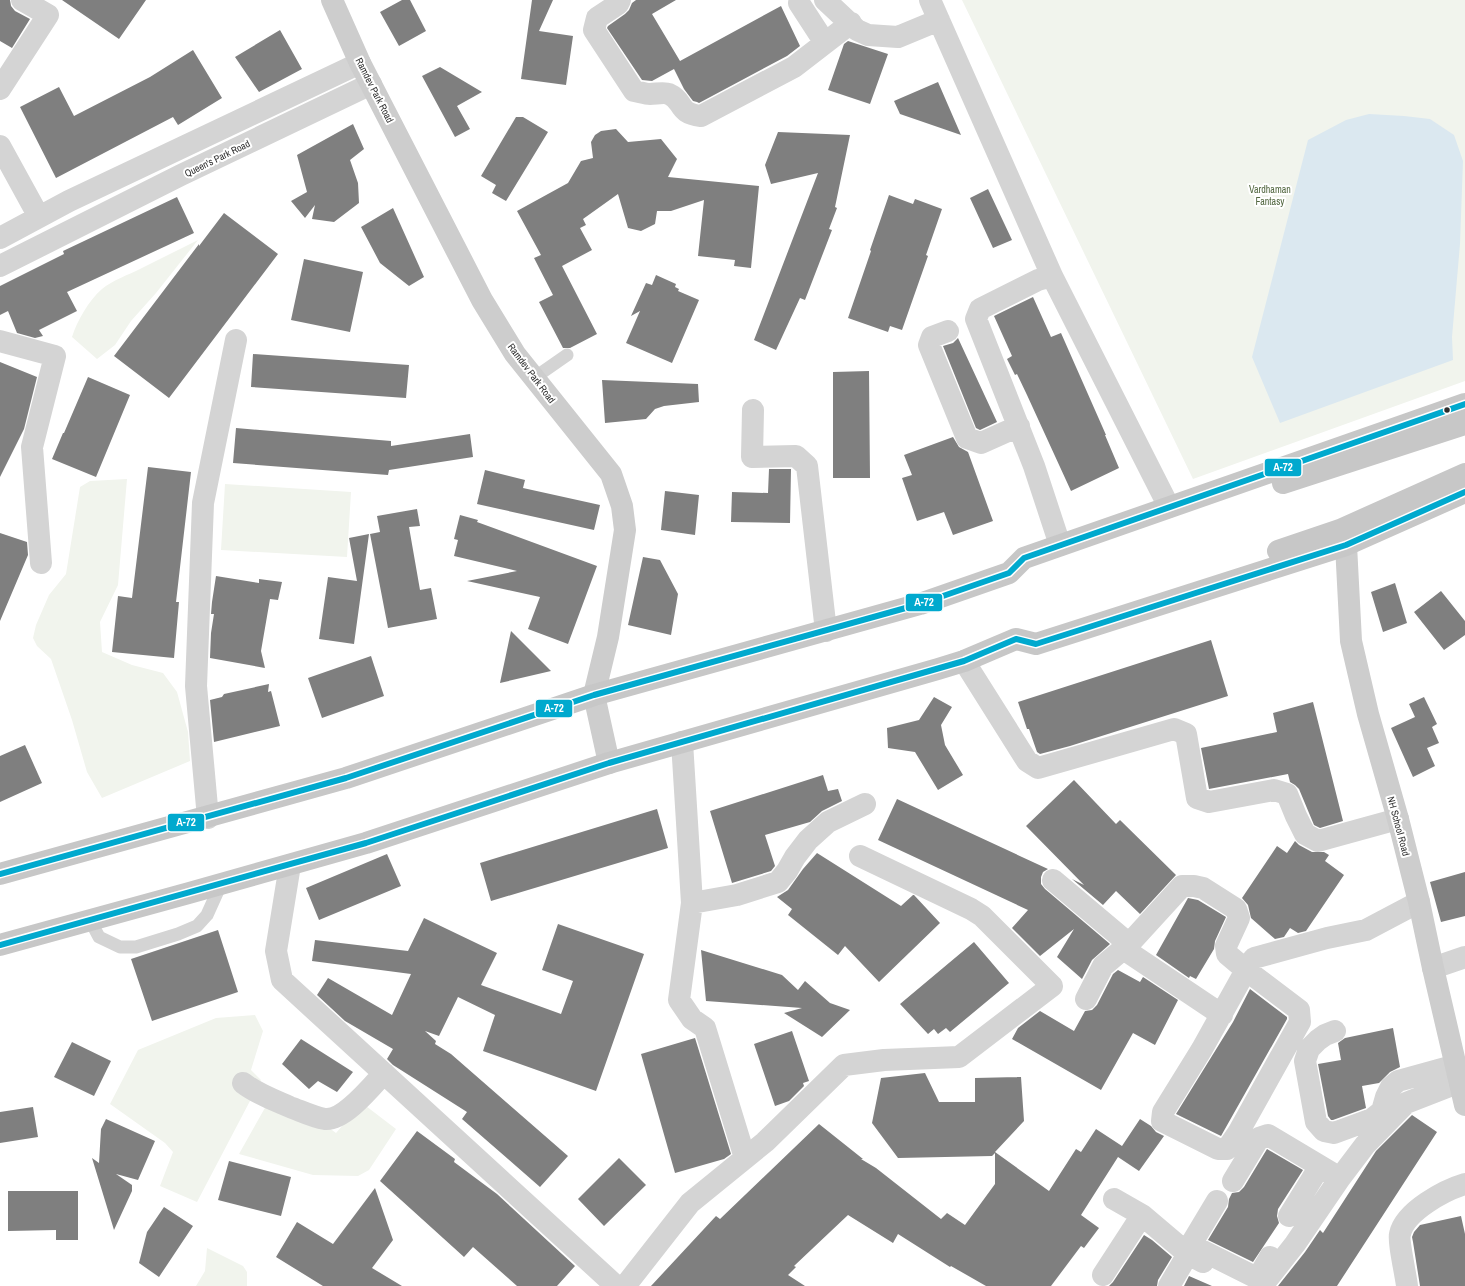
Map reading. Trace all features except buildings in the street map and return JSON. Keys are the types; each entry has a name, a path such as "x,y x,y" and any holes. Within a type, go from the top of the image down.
{"main road":[{"path":"1008,573 1024,558 1465,404"},
{"path":"0,874 208,818 346,778 594,696 920,604 1008,573 1465,424"},
{"path":"0,945 366,843 609,763 964,661 1016,639 1340,530 1465,474"},
{"path":"1016,639 1036,644 1346,545 1465,492"}],"street":[{"path":"0,89 48,15 22,0"},
{"name":"Ramdev Park Road","path":"332,0 360,63 482,300 515,354 611,474 622,506 625,530 608,637 594,696 609,763"},
{"path":"620,0 618,4 596,18 594,30 634,91 649,94 668,94 676,100 682,110 690,115 701,116 794,67 851,23"},
{"path":"825,43 802,8 825,0 857,30 868,35 898,37 939,20"},
{"path":"930,0 1052,276 1169,507"},
{"path":"0,238 46,214 360,63"},
{"name":"Queen's Park Road","path":"0,266 182,175 371,84"},
{"path":"0,146 46,214 64,233"},
{"path":"1052,276 1038,280 980,309 976,319 1034,466 1060,545"},
{"path":"948,331 932,338 929,344 968,438 981,442 1019,426"},
{"path":"208,818 196,686 203,503 236,340"},
{"path":"0,341 55,356 32,447 41,563"},
{"path":"753,410 752,457 796,456 807,466 826,631"},
{"name":"NH School Road","path":"1346,545 1351,641 1368,714 1398,819 1419,902 1465,1105"},
{"path":"964,661 1027,761 1038,768 1174,729 1186,734 1197,798 1209,802 1274,790 1287,794 1305,834 1318,841 1398,819"},
{"path":"682,742 692,903 679,1000 692,1019 705,1028 745,1158"},
{"path":"692,903 738,895 778,882 808,840 828,822 865,804"},
{"path":"626,1286 690,1203 765,1142 844,1065 884,1060 959,1057 1052,986 982,916 860,856"},
{"path":"290,865 276,951 282,980 616,1286"},
{"path":"1053,880 1130,944 1131,954 1222,1015"},
{"path":"1086,999 1103,966 1130,944 1182,886 1204,888 1236,909 1239,918 1226,946 1227,954 1246,970 1299,1010 1300,1022 1238,1133 1227,1149 1218,1149 1162,1121 1163,1112 1222,1015 1246,970 1254,958 1327,938 1366,930 1419,902"},
{"path":"1433,968 1465,957"},
{"path":"1335,1031 1318,1040 1310,1049 1305,1061 1316,1122 1324,1131 1334,1133 1372,1119 1382,1111 1391,1086 1398,1081 1458,1073"},
{"path":"243,1083 251,1089 272,1099 326,1119 338,1116 348,1109 363,1096 384,1073"},
{"path":"1262,1286 1295,1244 1340,1178 1365,1145 1406,1103 1458,1073"},
{"path":"1233,1181 1259,1138 1268,1135 1340,1178"},
{"path":"1289,1216 1320,1166"},
{"path":"1407,1286 1400,1235 1404,1223 1423,1205 1458,1186 1465,1184"},
{"path":"1114,1199 1142,1215 1188,1254 1246,1286"},
{"path":"1216,1200 1193,1241 1195,1247 1255,1277 1259,1276 1281,1238 1285,1238 1295,1244"},
{"path":"1103,1275 1142,1215"},
{"path":"1169,1286 1188,1254"}],"lane":[{"path":"534,378 567,355"},
{"path":"90,920 99,937 120,947 136,947 178,934 197,926 207,915 221,884"}],"green space":[{"name":"Vardhaman Fantasy","path":"962,0 1465,0 1465,381 1193,479"},
{"path":"198,240 156,293 131,321 115,345 97,359 72,337 84,311 102,289 116,280"},
{"path":"127,479 118,585 100,622 102,652 132,665 163,673 177,692 188,732 190,761 102,798 87,772 72,720 51,659 37,646 33,638 36,625 49,595 66,574 80,487 90,481"},
{"path":"225,484 351,492 347,557 221,550"},
{"path":"255,1015 263,1031 251,1070 261,1080 197,1202 160,1186 173,1152 165,1143 110,1104 138,1050 216,1018"},
{"path":"362,1103 396,1129 369,1170 358,1176 313,1175 239,1154 266,1106 328,1127 336,1133"},
{"path":"207,1248 243,1266 247,1272 247,1286 196,1286 205,1271"}],"shaded area":[{"path":"1369,114 1430,119 1454,135 1463,161 1460,244 1452,337 1453,360 1280,423 1252,357 1308,140 1346,120"}],"transit line":[{"name":"A-72","path":"0,874 346,778 594,695 920,604 1009,573 1024,558 1465,404"},
{"name":"A-72","path":"0,945 366,843 609,763 964,661 1016,639 1036,644 1346,545 1465,492"}]}
